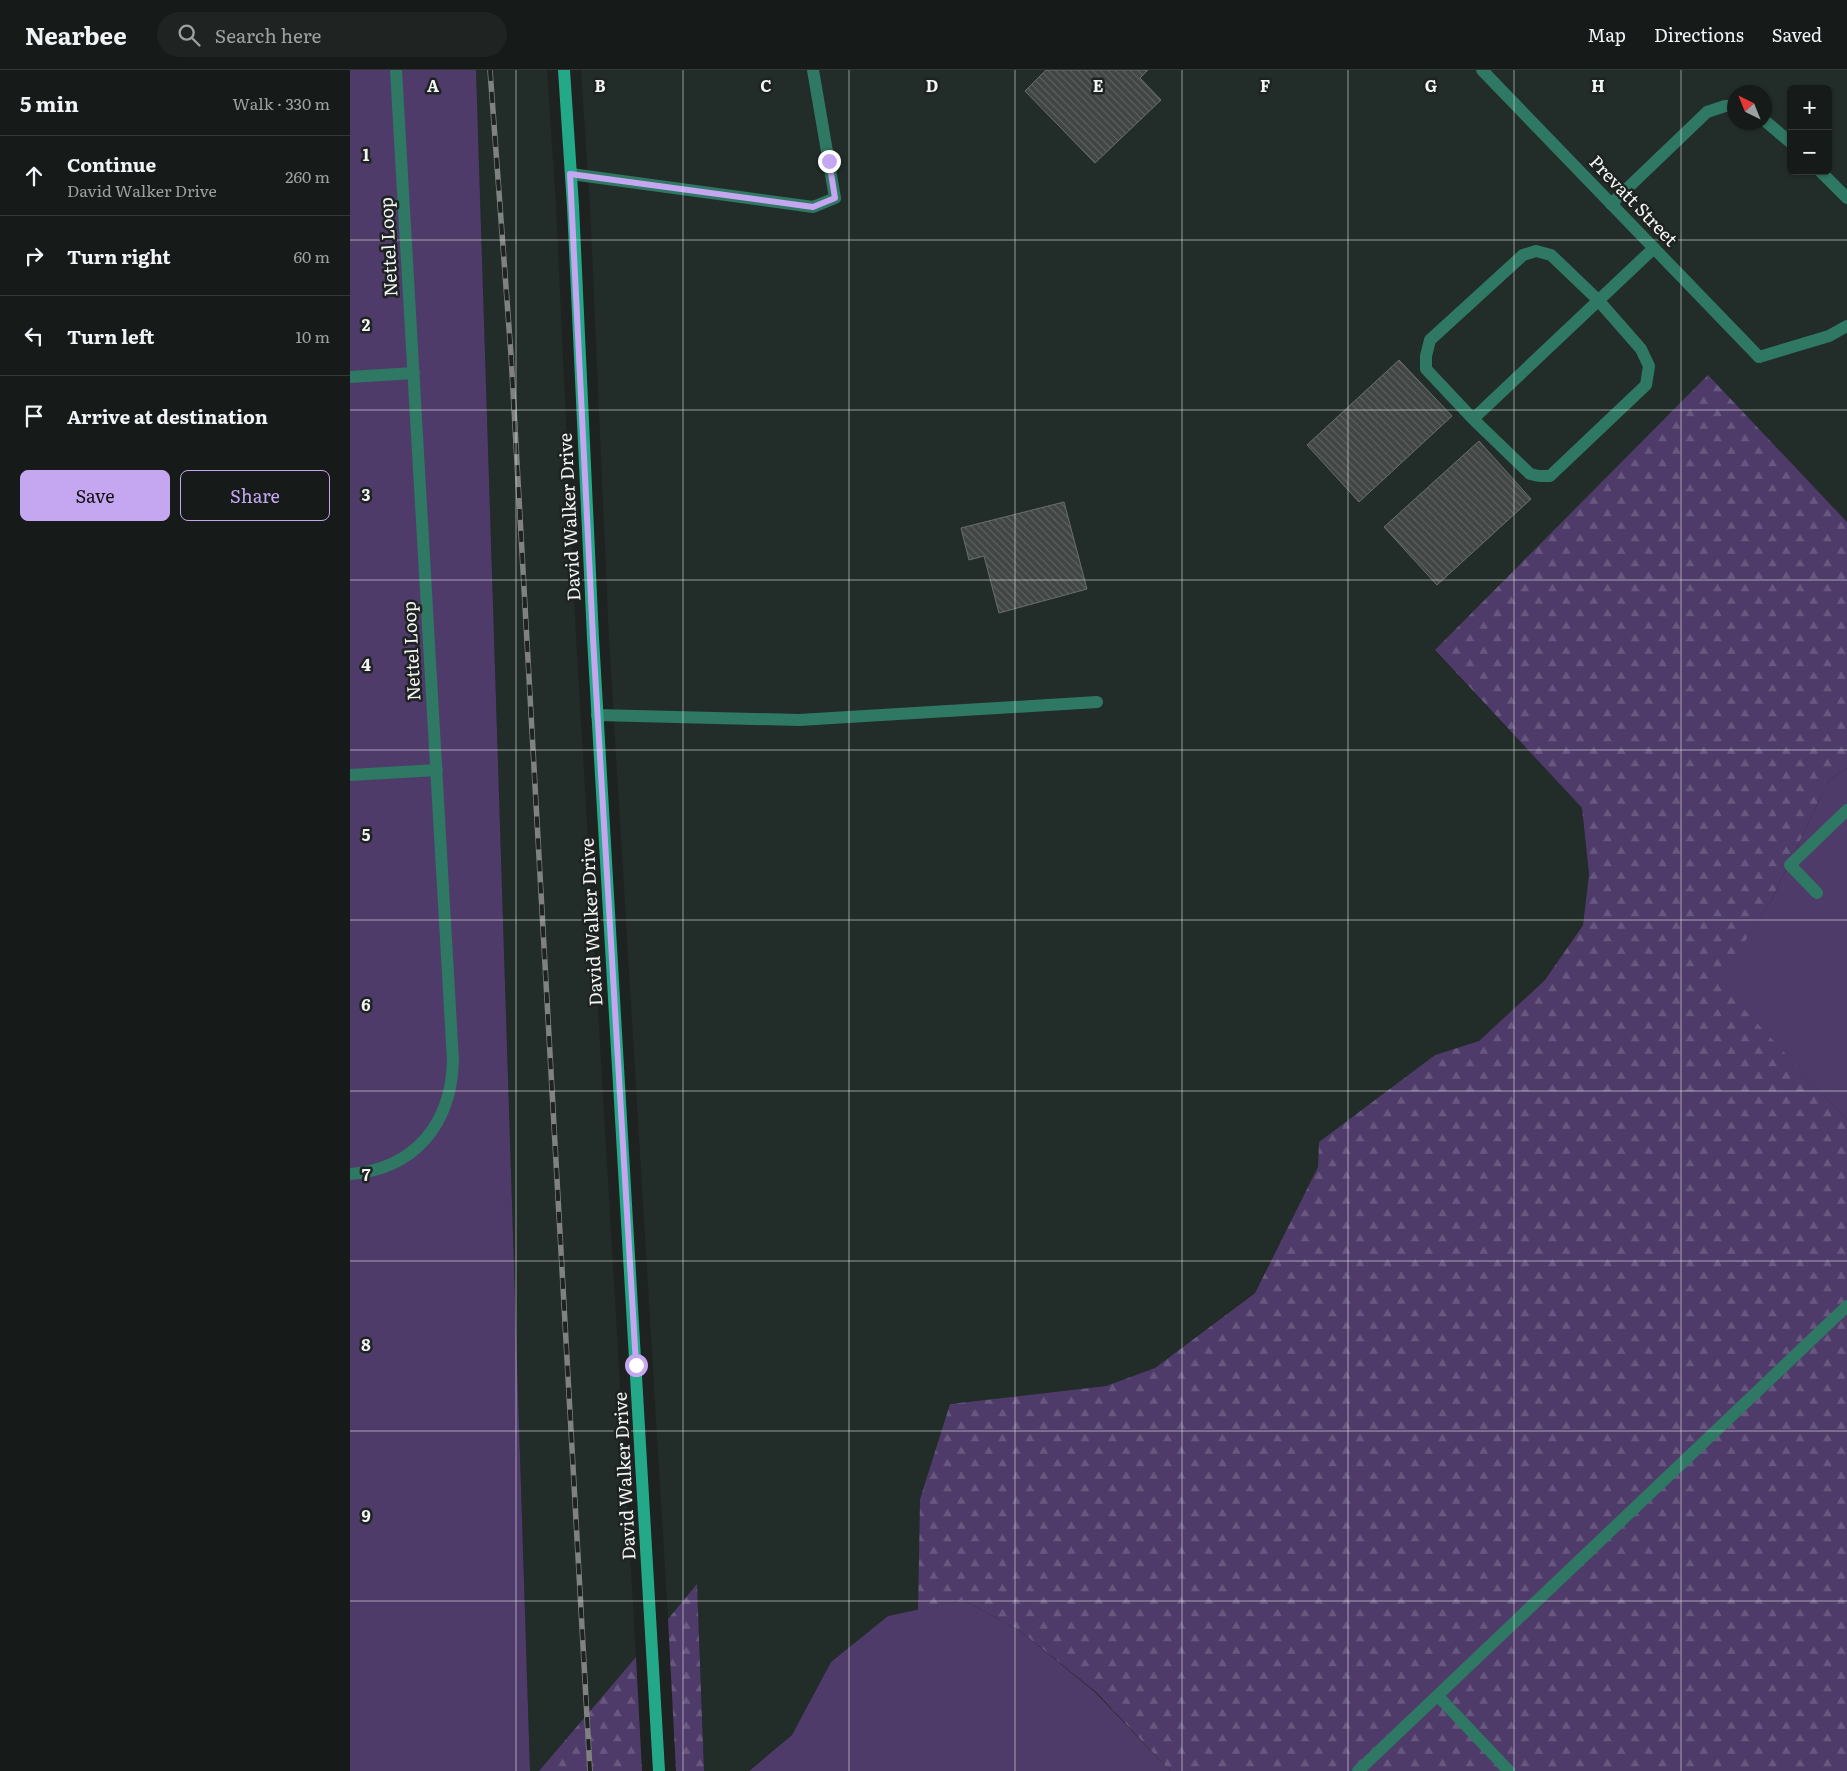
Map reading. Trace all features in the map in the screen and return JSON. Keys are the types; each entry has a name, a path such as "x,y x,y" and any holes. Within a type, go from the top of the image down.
{"street":[{"name":"Nettel Loop","path":"350,1174 386,1166 415,1150 436,1125 444,1110 450,1094 453,1061 396,70"},
{"name":"David Walker Drive","path":"564,70 597,715 659,1771"},
{"path":"570,174 813,207 835,198 813,70"},
{"name":"Prevatt Street","path":"1482,70 1759,357 1829,336 1847,326"},
{"path":"1611,204 1707,112 1727,106"},
{"path":"1772,127 1787,140"},
{"path":"1824,175 1847,198"},
{"path":"1473,419 1654,248"},
{"path":"1536,251 1551,254 1598,300 1641,348 1649,366 1646,385 1550,476 1530,474 1473,419 1426,369 1426,356 1430,340 1523,255 1536,251"},
{"path":"350,377 414,373"},
{"path":"597,715 799,720 1097,702"},
{"path":"350,775 436,770"},
{"path":"1817,892 1790,864 1847,810"},
{"path":"1358,1771 1847,1306"},
{"path":"1438,1696 1509,1771"}],"shaded area":[{"path":"476,70 547,70 556,205 576,637 636,1657 539,1771 530,1771"},
{"path":"581,70 1847,70 1847,522 1708,376 1435,651 1582,808 1589,874 1583,924 1545,980 1479,1041 1435,1055 1319,1142 1318,1167 1255,1292 1155,1368 1106,1386 950,1404 920,1499 918,1610 888,1616 831,1662 792,1735 748,1771 704,1771 697,1585 668,1619 609,639 590,207"}],"green space":[{"path":"350,70 476,70 530,1771 350,1771"},
{"path":"1708,375 1847,522 1847,768 1829,780 1771,901 1719,982 1847,1120 1847,1771 1170,1771 1096,1692 1019,1630 963,1600 918,1610 920,1499 950,1404 1106,1386 1155,1368 1255,1293 1318,1167 1319,1142 1435,1055 1479,1041 1545,980 1583,925 1589,874 1582,808 1435,650"},
{"path":"1847,768 1847,1120 1718,982 1771,901 1829,780"},
{"path":"697,1584 704,1771 676,1771 668,1619"},
{"path":"963,1600 1019,1630 1095,1692 1170,1771 749,1771 792,1735 831,1662 888,1616"},
{"path":"636,1657 642,1771 539,1771"}],"building":[{"path":"1046,70 1148,70 1140,78 1161,100 1095,163 1025,91"},
{"path":"1399,360 1452,416 1359,502 1307,445"},
{"path":"1479,441 1531,499 1437,585 1384,527"},
{"path":"1064,502 1087,589 999,613 984,556 969,560 961,528"}],"railway":[{"path":"490,70 511,355 590,1771"}],"route":[{"path":"636,1365 593,638 570,174 813,207 835,198 829,161"}]}
